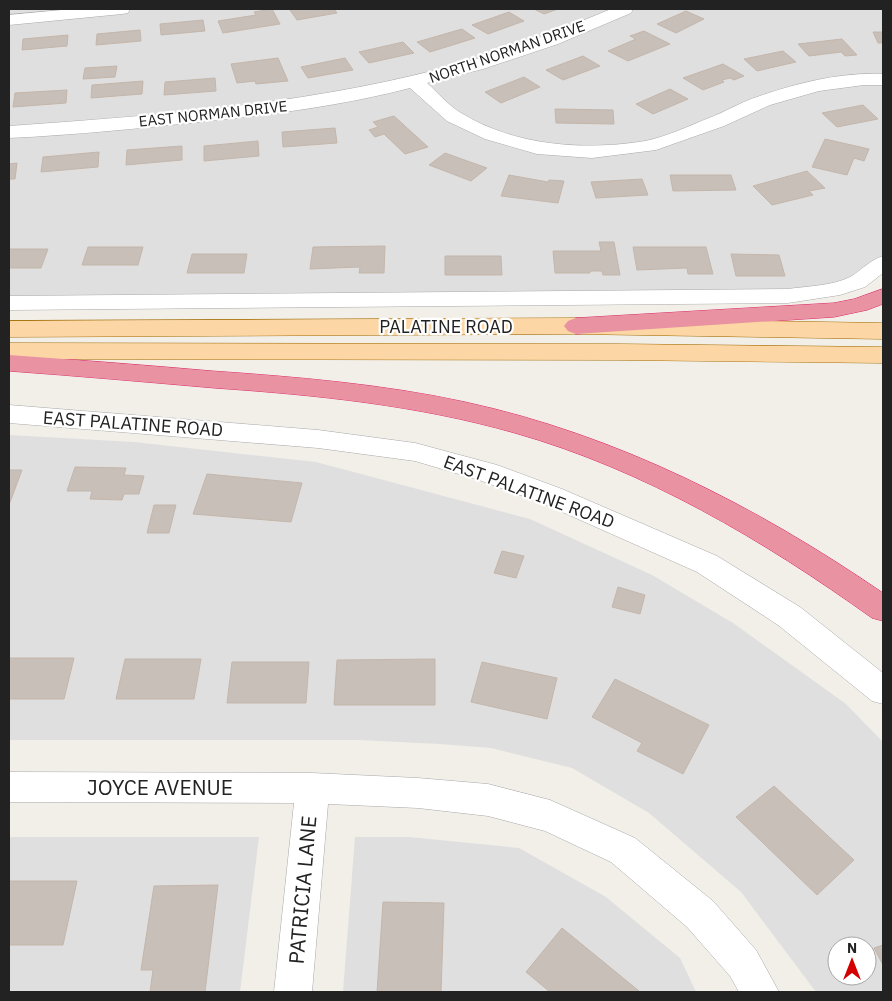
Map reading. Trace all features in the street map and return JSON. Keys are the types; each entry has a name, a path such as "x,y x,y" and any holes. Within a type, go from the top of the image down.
{"highway":[{"path":"576,326 834,310 859,305 883,296"},
{"path":"9,363 326,389 412,400 477,414 583,447 688,490 756,526 838,576 883,610"}],"main road":[{"name":"PALATINE ROAD","path":"9,329 576,326 883,330"},
{"name":"PALATINE ROAD","path":"9,351 609,352 883,355"}],"street":[{"path":"9,20 122,9"},
{"name":"NORTH NORMAN DRIVE","path":"416,83 537,44 604,19 625,9"},
{"path":"416,83 454,117 492,135 537,148 592,152 649,146 717,122 763,101 818,86 864,79 883,80"},
{"name":"EAST NORMAN DRIVE","path":"9,132 175,120 337,98 416,83"},
{"path":"717,122 738,134"},
{"path":"9,303 788,296 832,290 857,282 883,263"},
{"name":"EAST PALATINE ROAD","path":"9,414 318,439 415,452 487,472 560,500 707,564 789,616 883,691"},
{"name":"JOYCE AVENUE","path":"9,788 312,788 418,793 488,800 550,816 623,850 700,914 743,963 760,992"},
{"name":"PATRICIA LANE","path":"293,992 312,788"}],"shaded area":[{"path":"9,9 883,9 883,263 857,282 709,297 9,303"},
{"path":"9,435 134,442 316,462 530,519 652,575 733,623 846,704 883,742 883,992 816,992 741,892 649,813 572,768 491,748 359,740 9,740"},
{"path":"9,837 259,837 240,992 9,992"},
{"path":"355,837 409,837 519,848 606,897 680,958 696,992 343,992"}],"building":[{"path":"272,9 280,24 223,33 218,21 256,15 254,12"},
{"path":"334,9 337,13 297,20 290,10"},
{"path":"534,9 558,9 544,14"},
{"path":"686,11 704,19 676,33 657,24"},
{"path":"509,12 524,21 488,34 472,25"},
{"path":"203,20 205,31 161,35 160,24"},
{"path":"462,29 475,38 430,52 417,42"},
{"path":"140,30 141,41 96,45 97,34"},
{"path":"644,31 670,44 628,61 608,51 636,39 630,36"},
{"path":"873,32 883,32 883,43 878,43"},
{"path":"68,35 67,46 22,50 23,39"},
{"path":"842,39 857,55 845,56 841,52 809,56 798,44"},
{"path":"403,42 414,53 369,63 359,52"},
{"path":"783,51 796,62 757,71 744,59"},
{"path":"583,56 600,66 563,80 546,70"},
{"path":"278,58 288,81 256,84 255,81 237,83 231,64"},
{"path":"345,58 353,70 308,78 301,67"},
{"path":"723,64 744,76 734,80 730,78 722,80 724,82 703,90 683,78"},
{"path":"117,66 115,77 83,79 85,68"},
{"path":"524,77 540,87 501,103 485,92"},
{"path":"215,78 216,91 164,95 165,82"},
{"path":"143,81 142,94 91,98 92,85"},
{"path":"670,89 688,99 653,114 636,104"},
{"path":"67,90 66,103 13,107 15,93"},
{"path":"863,105 878,119 837,127 822,113"},
{"path":"555,109 613,110 614,124 556,123"},
{"path":"394,116 428,147 405,154 384,134 375,137 369,130 378,127 373,122"},
{"path":"335,128 337,143 283,147 282,132"},
{"path":"825,139 869,149 864,161 854,158 847,175 812,167"},
{"path":"258,141 259,156 204,161 204,146"},
{"path":"182,146 182,160 126,165 127,150"},
{"path":"99,152 98,167 41,172 43,157"},
{"path":"445,153 487,168 471,181 429,165"},
{"path":"17,163 15,179 9,179 9,164"},
{"path":"807,171 825,188 809,191 813,195 772,205 753,186"},
{"path":"509,175 548,182 549,180 564,181 558,203 501,196"},
{"path":"670,175 731,175 736,190 673,191"},
{"path":"642,179 648,195 596,198 591,182"},
{"path":"599,242 614,242 620,275 603,275 602,271 555,273 553,251 601,251"},
{"path":"385,246 384,273 359,273 360,267 310,269 313,247"},
{"path":"88,247 143,247 138,265 82,265"},
{"path":"633,247 706,247 713,274 688,274 687,268 637,270"},
{"path":"9,249 48,249 41,268 9,268"},
{"path":"192,254 247,254 244,273 187,273"},
{"path":"731,254 779,255 785,276 736,276"},
{"path":"445,256 501,256 502,275 445,275"},
{"path":"75,467 126,468 124,475 144,476 139,494 124,494 122,500 90,499 92,491 67,491"},
{"path":"9,470 22,470 9,505"},
{"path":"207,474 302,483 291,522 193,514"},
{"path":"154,505 176,505 169,533 147,533"},
{"path":"502,551 524,556 516,578 494,573"},
{"path":"618,587 645,595 640,614 612,607"},
{"path":"9,658 74,658 64,699 9,699"},
{"path":"125,659 201,659 194,699 116,699"},
{"path":"435,659 435,705 334,705 337,660"},
{"path":"232,662 309,662 306,703 227,703"},
{"path":"482,662 557,678 547,719 471,702"},
{"path":"615,679 709,725 683,774 637,751 642,743 592,717"},
{"path":"774,786 854,860 817,895 736,817"},
{"path":"9,881 77,881 63,945 9,945"},
{"path":"218,885 205,992 150,992 153,970 141,970 154,886"},
{"path":"383,902 444,903 441,992 377,992"},
{"path":"562,928 639,991 550,992 526,972"},
{"path":"883,945 883,965 877,954 877,947"}]}
